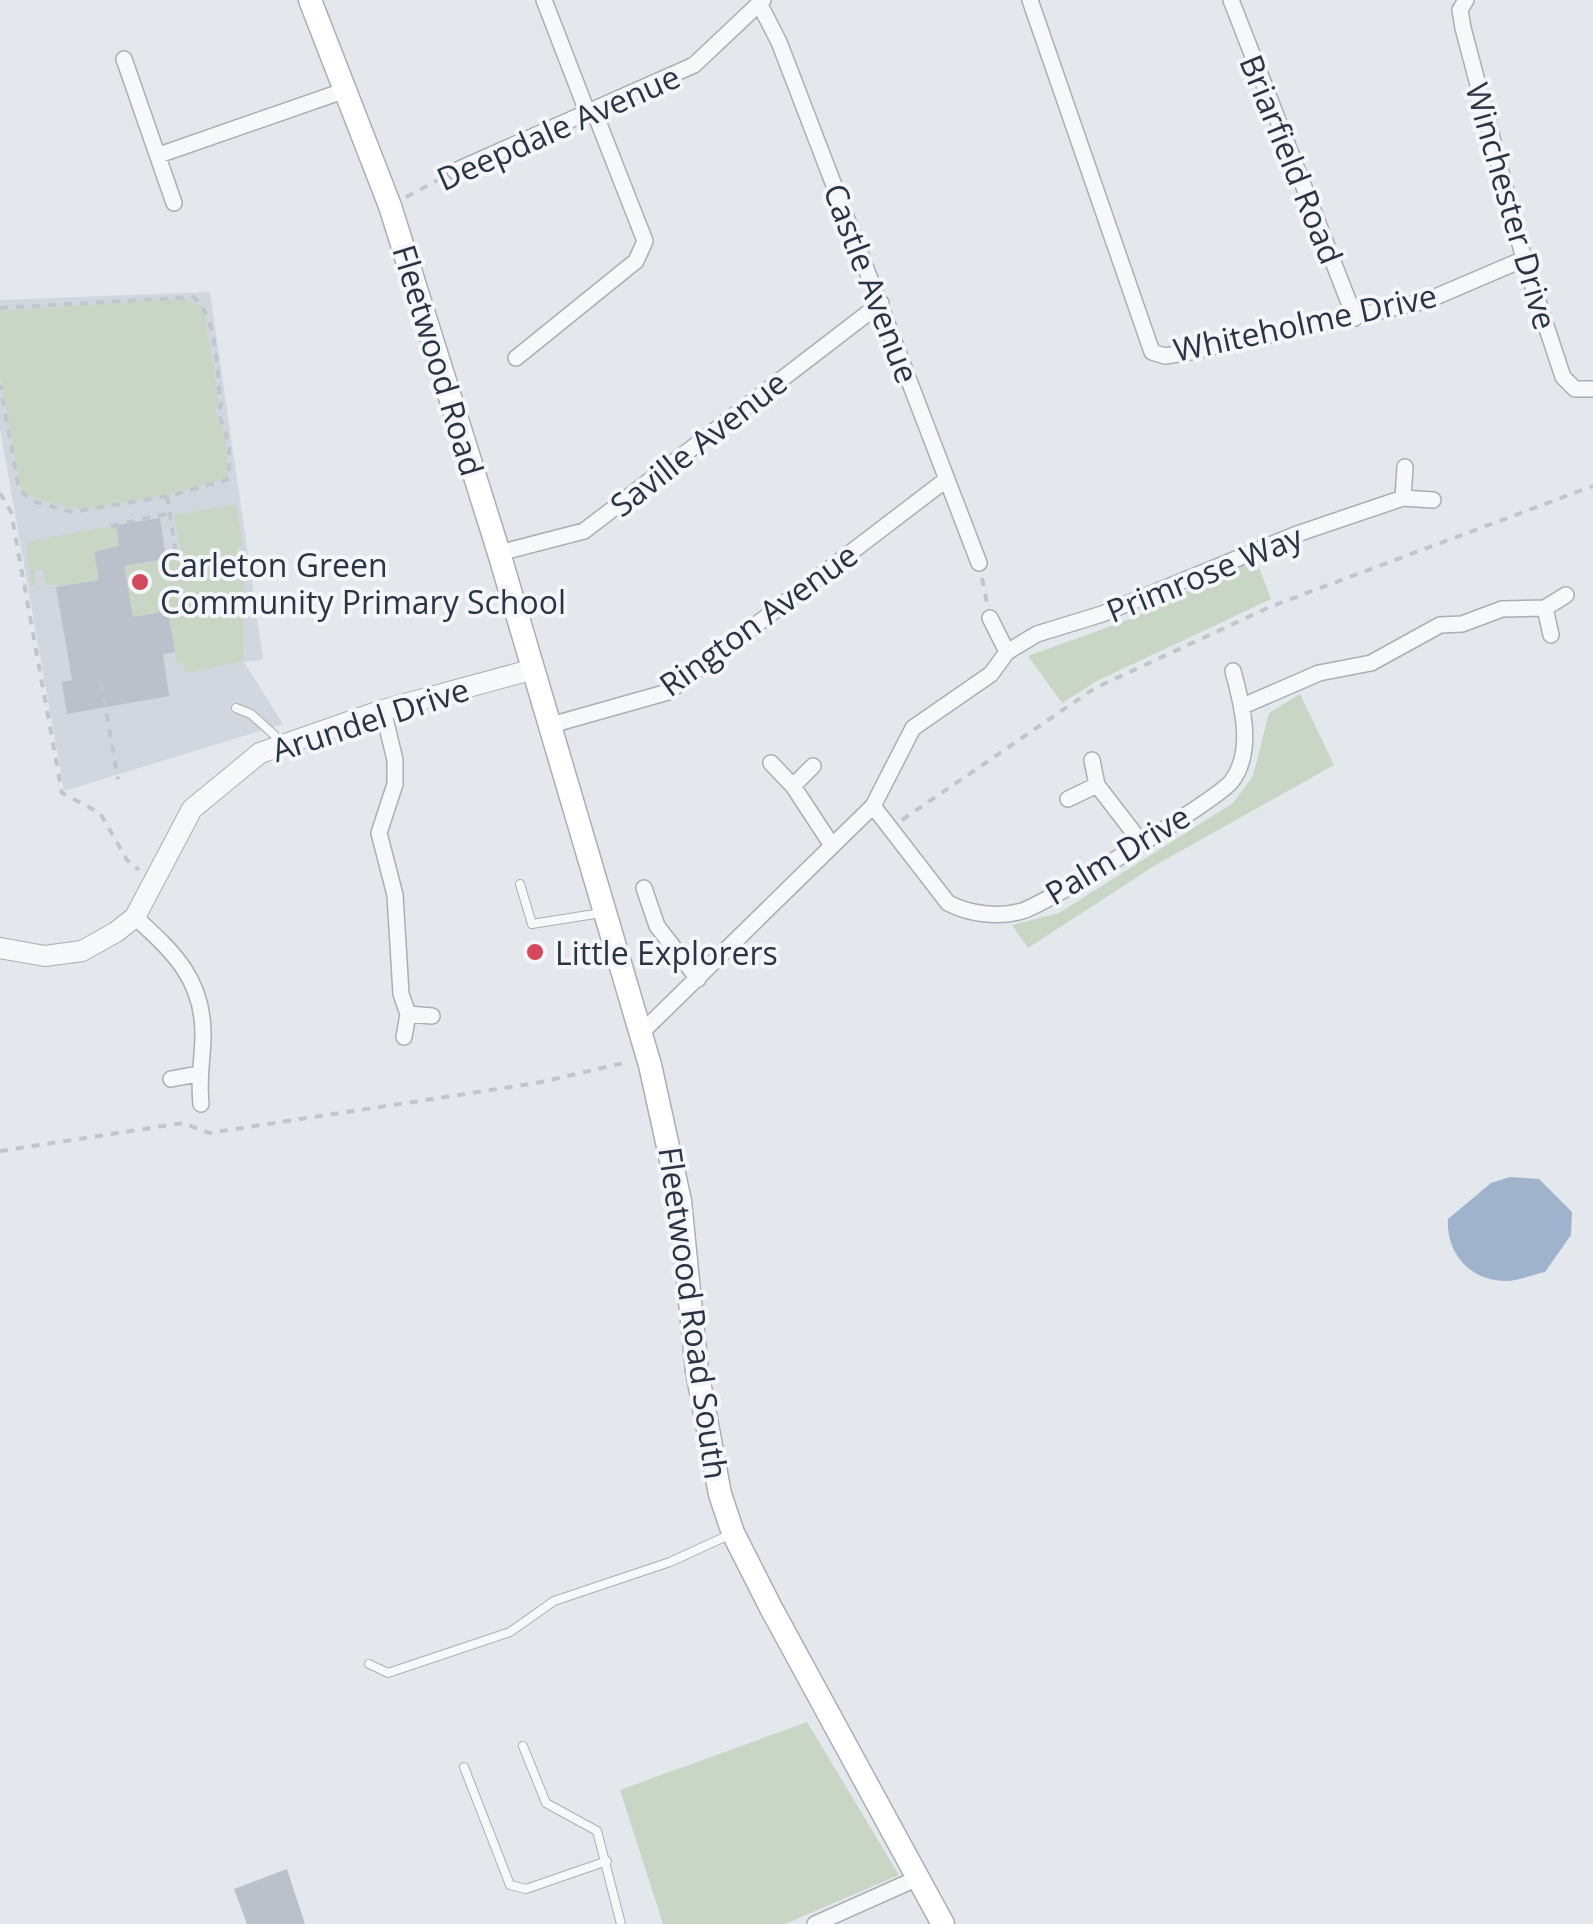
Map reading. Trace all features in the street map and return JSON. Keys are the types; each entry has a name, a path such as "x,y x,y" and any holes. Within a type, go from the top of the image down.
{"main road":[{"name":"Fleetwood Road","path":"310,0 390,206 551,724"},
{"name":"Fleetwood Road South","path":"551,724 648,1058 680,1201 697,1371 712,1460 733,1533 829,1721 942,1924"}],"street":[{"path":"516,358 636,261 646,241 544,0"},
{"name":"Whiteholme Drive","path":"1030,0 1152,352 1165,356 1190,352 1426,301 1524,259"},
{"name":"Briarfield Road","path":"1231,0 1355,318"},
{"name":"Winchester Drive","path":"1466,0 1460,10 1463,28 1524,259 1562,377 1575,389 1593,389"},
{"name":"Deepdale Avenue","path":"455,170 694,66 762,2"},
{"name":"Castle Avenue","path":"762,2 979,563"},
{"path":"124,59 174,203"},
{"path":"158,155 343,91"},
{"name":"Saville Avenue","path":"500,553 584,531 881,302"},
{"path":"1403,498 1405,467"},
{"name":"Rington Avenue","path":"551,724 668,692 947,479"},
{"name":"Primrose Way","path":"641,1033 872,806 912,728 991,674 1007,652 1037,634 1102,614 1297,534 1403,498 1433,500"},
{"path":"1242,706 1319,673 1371,663 1440,625 1462,624 1502,609 1545,608 1566,595"},
{"path":"1545,608 1551,635"},
{"path":"990,618 1007,652"},
{"name":"Arundel Drive","path":"135,917 192,809 228,775 283,742 534,669"},
{"name":"Palm Drive","path":"872,806 948,903 964,912 1021,911 1141,842 1230,783 1243,754 1242,706 1233,671"},
{"path":"383,710 395,760 395,784 379,834 394,894 401,994 408,1014 404,1038"},
{"path":"1092,760 1097,785 1141,842"},
{"path":"771,763 793,786 831,844"},
{"path":"793,786 813,766"},
{"path":"1068,799 1097,785"},
{"path":"644,888 657,926 698,979"},
{"path":"0,948 45,956 82,951 135,917 178,956 194,981 203,1034 198,1074 202,1104"},
{"path":"408,1014 432,1016"},
{"path":"172,1079 198,1074"},
{"path":"814,1924 918,1878"}],"lane":[{"path":"236,708 251,714 283,742"},
{"path":"520,884 532,924 606,912"},
{"path":"369,1664 388,1672 510,1632 554,1601 670,1562 733,1533"},
{"path":"523,1746 546,1803 597,1831 621,1924"},
{"path":"464,1767 510,1885 526,1889 607,1861"}],"path":[{"name":"Deepdale Avenue","path":"390,206 455,170"},
{"path":"0,308 182,296 202,304 231,473 225,482 73,512 26,498 18,488 0,385"},
{"path":"890,828 1096,688 1272,606 1593,486"},
{"path":"1,495 11,512 62,793 100,813 126,860 153,881"},
{"path":"167,496 178,559"},
{"path":"111,526 170,513"},
{"path":"979,563 990,618"},
{"path":"100,682 118,779"},
{"path":"0,1151 182,1123 209,1134 537,1082 648,1058"}],"shaded area":[{"name":"Carleton Green Community Primary School","path":"210,292 263,659 244,662 283,724 64,791 0,429 0,300"}],"green space":[{"path":"183,298 200,305 205,315 219,405 215,411 225,434 228,477 151,497 84,508 52,504 25,493 21,489 0,375 0,311"},
{"path":"236,504 243,546 236,548 244,573 243,661 185,673 183,663 177,663 168,612 133,617 124,566 182,558 174,515"},
{"path":"116,525 119,546 94,552 100,585 46,585 42,569 34,571 36,586 31,587 26,542"},
{"path":"1257,562 1271,599 1097,681 1062,703 1028,656 1133,618 1231,569"},
{"path":"1300,694 1334,765 1154,866 1028,948 1012,925 1059,913 1233,803 1253,776 1269,713"},
{"path":"807,1722 899,1875 785,1924 663,1924 620,1790"}],"water":[{"path":"1510,1177 1539,1179 1572,1212 1571,1235 1545,1272 1511,1281 1493,1280 1471,1270 1456,1254 1448,1219 1491,1183"}],"building":[{"path":"160,518 166,559 124,566 133,617 168,611 175,652 163,654 169,696 67,714 62,682 72,680 56,587 99,580 94,552 119,546 116,525"},
{"path":"287,1869 305,1924 247,1924 234,1889"}],"place":[{"name":"Carleton Green Community Primary School","path":"140,582"},
{"name":"Little Explorers","path":"535,952"}]}
